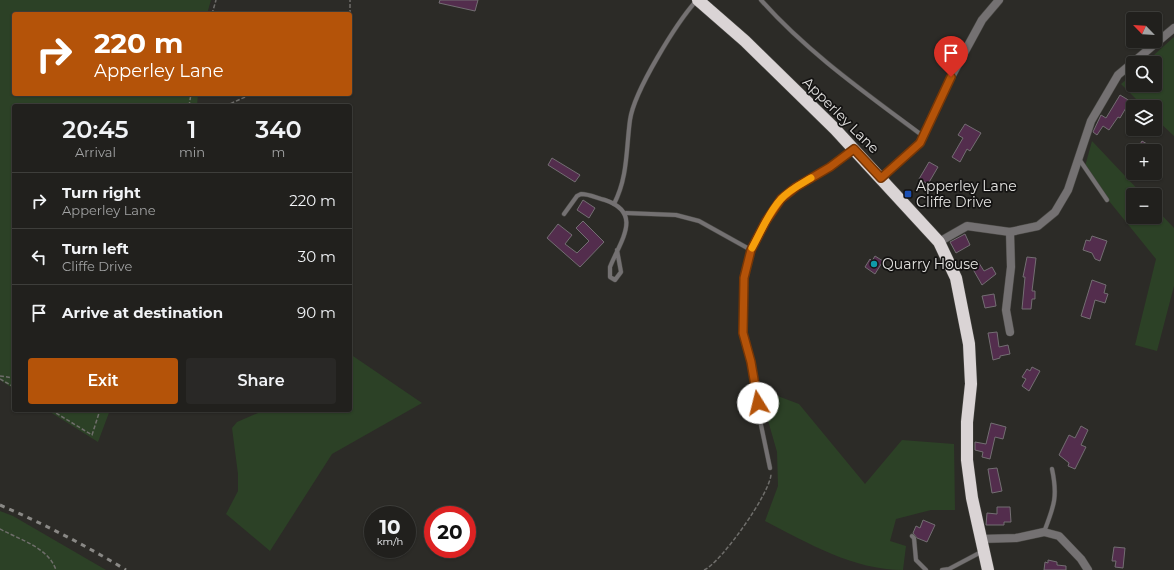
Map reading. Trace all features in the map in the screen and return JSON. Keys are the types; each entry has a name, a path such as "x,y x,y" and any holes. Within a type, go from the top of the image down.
{"highway":[{"name":"Apperley Lane","path":"698,0 750,47 854,149 939,242 956,278 969,344 971,384 967,422 967,460 972,498 988,570"}],"street":[{"path":"881,178 920,143 951,77 982,20 999,0"},
{"path":"939,242 967,226 1010,232 1038,226 1056,212 1068,190 1091,121 1118,75 1174,28"},
{"path":"1010,232 1011,267 1006,310 1010,332"},
{"path":"982,545 1044,532 1059,536 1081,559 1088,570"}],"lane":[{"path":"614,204 625,177 630,120 638,93 685,13 698,0"},
{"path":"761,0 773,13 842,76 923,136"},
{"path":"770,468 761,425 751,362 743,333 744,278 751,250 766,221 781,199 796,187 830,167 854,149"},
{"path":"1078,159 1107,200"},
{"path":"564,214 577,196 581,194 621,207 626,213 626,226 608,273 610,277 615,280 621,272 617,250"},
{"path":"626,213 676,215 699,221 751,250"},
{"path":"1044,532 1055,503 1056,487 1052,469"},
{"path":"912,536 914,538 916,560 926,570"},
{"path":"942,570 954,567 982,545"}],"path":[{"path":"213,12 216,0"},
{"path":"350,0 350,12"},
{"path":"230,104 248,96"},
{"path":"0,378 12,378"},
{"path":"0,378 12,386"},
{"path":"54,412 92,435 99,412"},
{"path":"704,570 720,557 742,528 768,488 771,478 770,468"},
{"path":"0,529 43,550 54,564 56,570"}],"green space":[{"path":"0,0 211,0 208,12 12,12 12,96 198,96 197,104 12,104 12,388 0,380"},
{"path":"1174,37 1174,136 1162,125 1162,100 1137,100 1129,92 1162,92 1162,56 1153,56"},
{"path":"1126,80 1126,89 1121,84"},
{"path":"1092,141 1126,177 1126,180 1129,180 1136,188 1126,188 1126,222 1084,170"},
{"path":"1162,215 1174,228 1174,286 1157,351 1135,345 1156,259 1128,224 1162,224"},
{"path":"352,355 422,403 332,454 270,551 226,514 238,491 238,474 232,428 237,422 260,412 352,412"},
{"path":"767,392 799,404 865,484 902,440 954,444 955,510 931,510 896,519 890,541 906,546 903,570 884,569 866,565 831,554 765,521 778,486 777,452 763,403"},
{"path":"50,412 109,412 98,442"},
{"path":"0,511 13,516 106,570 0,570"}],"building":[{"path":"440,0 478,0 475,11 439,3"},
{"path":"1120,95 1128,100 1126,100 1126,108 1120,118 1118,117 1109,130 1103,126 1097,135 1093,132 1101,115 1106,118"},
{"path":"965,124 981,133 970,151 967,149 960,162 952,157 963,138 958,135"},
{"path":"1142,141 1147,144 1140,144"},
{"path":"552,158 580,175 575,182 548,165"},
{"path":"929,162 938,167 928,184 919,179"},
{"path":"583,200 595,208 589,218 577,210"},
{"path":"583,221 604,242 580,267 547,238 558,224 572,235 565,244 577,253 589,241 576,228"},
{"path":"965,234 970,245 956,253 950,242"},
{"path":"1092,236 1107,241 1100,261 1095,259 1092,253 1083,250 1086,240 1090,241"},
{"name":"Quarry House","path":"875,256 883,261 875,274 865,267 870,259 872,261"},
{"path":"1027,257 1036,258 1032,291 1035,291 1035,299 1032,299 1031,309 1022,309 1025,277 1023,277"},
{"path":"977,260 984,271 992,267 996,274 982,285 970,264"},
{"path":"1092,280 1106,285 1104,293 1108,294 1105,303 1095,300 1090,319 1081,316"},
{"path":"994,294 996,306 985,308 982,296"},
{"path":"997,332 999,347 1008,345 1010,354 1000,356 1000,358 993,360 988,333"},
{"path":"1032,367 1040,371 1029,391 1022,386 1026,379 1022,377 1027,369 1030,371"},
{"path":"991,423 1006,427 1003,439 995,437 990,459 982,457 983,452 975,450 975,442 986,444"},
{"path":"1081,426 1088,430 1081,445 1086,447 1075,469 1068,466 1069,463 1059,455 1069,435 1075,438"},
{"path":"997,468 1002,491 992,493 988,469"},
{"path":"997,507 1010,507 1011,522 1004,522 1004,525 986,525 987,513 997,514"},
{"path":"923,520 935,525 927,542 917,538 913,533 916,526 920,528"},
{"path":"1114,547 1125,548 1123,568 1115,567 1116,561 1112,561"},
{"path":"1048,560 1057,562 1057,565 1066,566 1066,570 1044,570 1045,562 1048,563"}],"railway":[{"path":"0,505 64,535 126,570"}],"slow traffic":[{"path":"752,248 766,221 781,199 796,187 811,178"}],"place":[{"name":"Apperley Lane Cliffe Drive","path":"908,194"},
{"name":"Quarry House","path":"874,264"}],"route":[{"path":"758,403 751,362 743,333 744,278 751,250 766,221 781,199 796,187 830,167 854,149 881,178 920,143 951,77"}]}
